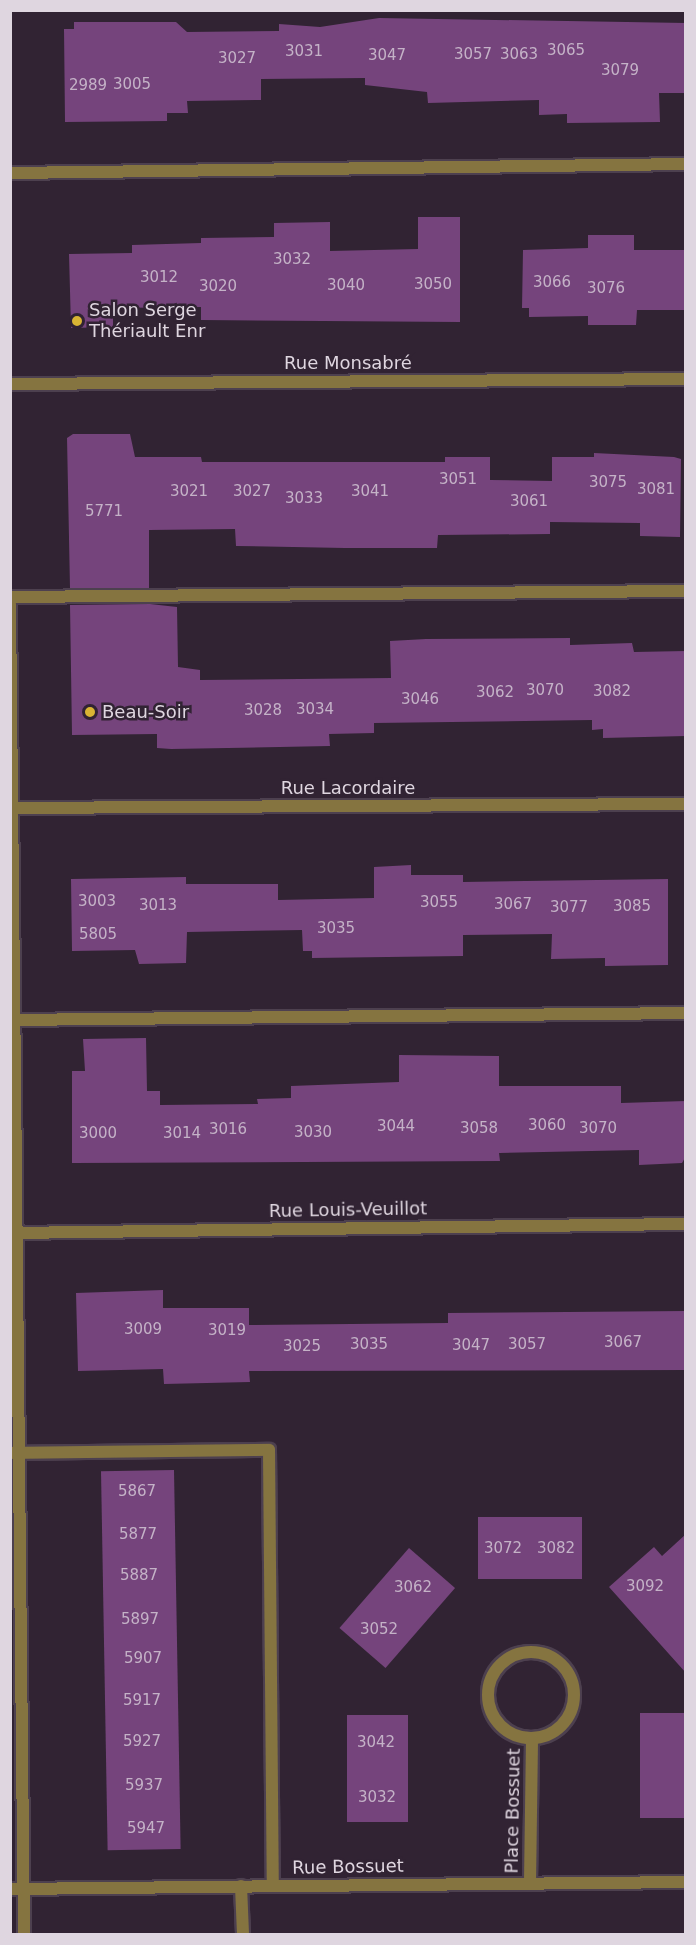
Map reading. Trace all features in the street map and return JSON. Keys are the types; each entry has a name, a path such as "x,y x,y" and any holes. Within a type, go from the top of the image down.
{"street":[{"path":"10,172 686,164"},
{"name":"Rue Monsabré","path":"10,384 686,379"},
{"path":"10,597 686,591"},
{"path":"10,604 17,1889 24,1935"},
{"name":"Rue Lacordaire","path":"12,808 686,804"},
{"path":"14,1019 686,1012"},
{"name":"Rue Louis-Veuillot","path":"14,1233 686,1224"},
{"path":"15,1453 269,1450 273,1886"},
{"name":"Place Bossuet","path":"525,1652 552,1656 571,1677 575,1691 572,1712 559,1729 532,1739 505,1730 489,1706 491,1678 499,1665 525,1652"},
{"name":"Place Bossuet","path":"530,1883 532,1739"},
{"name":"Rue Bossuet","path":"17,1889 686,1882"},
{"path":"241,1886 243,1935"}],"building":[{"path":"379,18 686,23 686,93 659,93 660,122 567,123 567,114 539,115 539,100 428,103 427,92 365,85 365,78 261,79 261,100 187,101 188,113 167,113 167,121 65,122 64,29 74,29 74,22 176,22 187,32 279,31 279,24 320,27"},
{"path":"418,217 460,217 460,322 201,320 201,307 113,308 113,327 71,328 69,254 132,253 132,245 201,243 201,238 274,237 274,223 330,222 330,251 418,249"},
{"path":"588,235 634,235 634,250 686,250 686,310 637,310 636,325 588,325 588,316 529,317 529,308 522,308 523,250 588,248"},
{"path":"73,434 130,434 135,457 201,457 202,462 445,462 445,457 490,457 490,480 552,481 552,457 594,457 594,453 674,457 681,459 680,537 640,536 640,523 550,522 550,534 438,535 437,548 345,548 236,546 235,529 149,530 149,588 70,588 67,438"},
{"path":"150,604 177,607 178,667 200,670 200,680 391,678 390,641 570,638 570,645 632,643 634,652 686,651 686,736 603,738 603,729 592,730 592,720 374,723 374,733 329,734 330,746 171,749 157,748 157,734 72,735 70,605"},
{"path":"411,865 411,875 463,875 463,882 668,879 668,965 605,966 605,958 551,959 552,934 463,935 463,956 312,958 312,951 303,951 302,930 187,932 186,963 139,964 135,950 72,951 71,879 186,877 186,884 278,884 278,900 374,898 374,867"},
{"path":"146,1038 147,1091 160,1091 160,1105 258,1104 257,1099 291,1098 291,1086 399,1082 399,1055 499,1056 499,1086 621,1086 621,1103 686,1101 686,1156 682,1163 639,1165 639,1150 499,1153 500,1161 72,1163 72,1071 85,1071 83,1039"},
{"path":"163,1290 163,1308 249,1308 249,1325 448,1323 448,1313 686,1311 686,1370 249,1371 250,1382 164,1384 163,1369 78,1371 76,1293"},
{"path":"174,1470 181,1849 108,1850 101,1471"},
{"path":"478,1517 582,1517 582,1579 478,1579"},
{"path":"686,1534 686,1673 609,1587 654,1547 662,1556"},
{"path":"409,1548 455,1588 385,1668 339,1628"},
{"path":"640,1713 686,1713 686,1818 640,1818"},
{"path":"347,1715 408,1715 408,1822 347,1822"}],"place":[{"name":"Salon Serge Thériault Enr","path":"77,321"},
{"name":"Beau-Soir","path":"90,712"}]}
